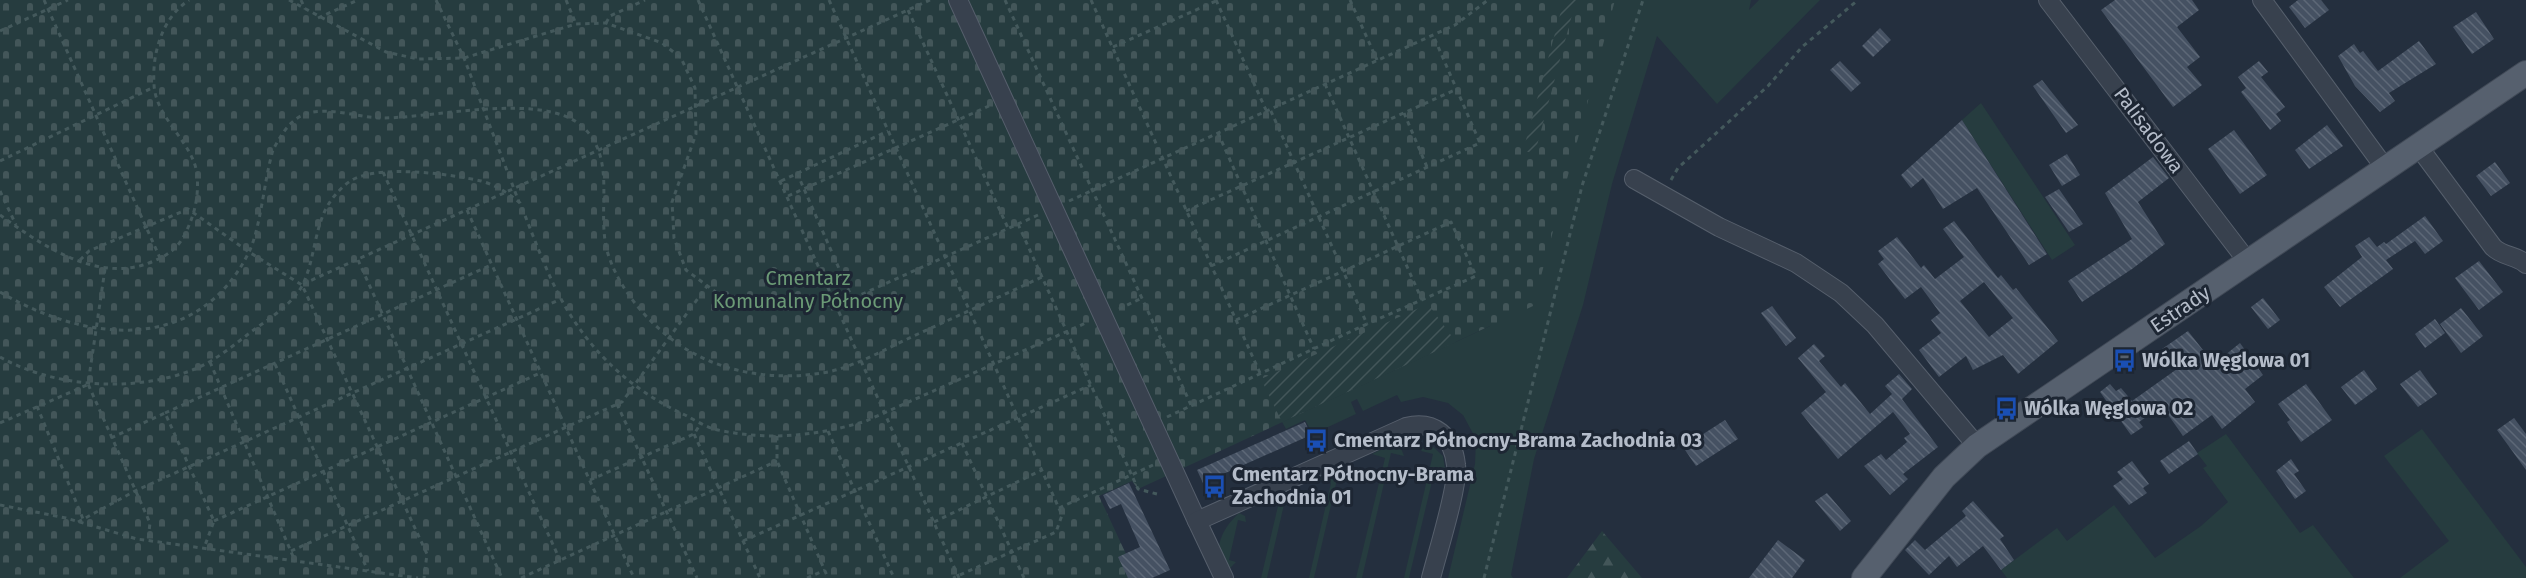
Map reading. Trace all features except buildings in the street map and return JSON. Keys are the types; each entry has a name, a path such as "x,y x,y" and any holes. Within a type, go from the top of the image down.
{"main road":[{"name":"Estrady","path":"1864,578 1937,485 1977,446 2526,73"}],"street":[{"path":"958,0 1151,424 1224,578"},
{"name":"Palisadowa","path":"2048,0 2248,262"},
{"path":"2262,0 2385,168"},
{"path":"2418,146 2493,247 2502,254 2526,264"},
{"path":"1634,178 1719,227 1796,263 1841,293 1875,325 1977,446"},
{"path":"1197,521 1406,428 1420,424 1432,427 1442,434 1449,443 1457,467 1431,578"}],"path":[{"path":"44,0 160,259"},
{"path":"0,31 68,0"},
{"path":"176,0 179,7"},
{"path":"0,215 34,240 105,269 131,270 160,259 181,242 195,214 198,194 197,171 162,109 154,87 154,65 160,34 179,7 189,0"},
{"path":"289,0 318,18 386,52 418,59 464,58 576,24 606,23 663,43 681,58 695,88 696,134 672,202 674,238 686,270 717,293 783,307 838,305 1455,25 1488,0"},
{"path":"301,0 306,10"},
{"path":"318,18 358,0"},
{"path":"436,0 464,58 514,189 561,299 586,339 634,388 716,430 800,436 866,421 1142,298"},
{"path":"566,0 576,24"},
{"path":"606,23 610,16 645,0"},
{"path":"698,0 838,305 908,467 959,577"},
{"path":"828,0 1062,515 1056,531 953,578"},
{"path":"302,285 930,0"},
{"path":"1005,0 1191,405"},
{"path":"1091,0 1260,373"},
{"path":"1112,48 1217,0 1294,162 1367,324"},
{"path":"1350,0 1377,60"},
{"path":"1480,0 1483,6"},
{"path":"1484,578 1582,186 1643,0"},
{"path":"1670,197 1671,180 1678,168 1768,86 1802,47 1857,0"},
{"path":"908,10 1008,228"},
{"path":"1211,266 1480,143 1432,35"},
{"path":"1325,84 1422,300"},
{"path":"0,161 154,87"},
{"path":"1186,211 1457,89"},
{"path":"788,196 1003,99"},
{"path":"0,292 45,314 96,328 135,332 152,329 185,317 216,297 249,252 273,150 281,135 300,116 319,112 380,118 514,107 559,112 583,128 600,150 603,164 602,224 612,266 645,315 669,337 712,363 780,377 829,371 861,360 1042,277"},
{"path":"1404,113 1427,167"},
{"path":"781,181 888,131"},
{"path":"1218,133 1314,349"},
{"path":"0,357 49,376 88,384 126,383 173,375 210,362 289,304 302,285 326,209 337,193 356,177 383,172 482,181 507,192 520,203"},
{"path":"383,172 560,560"},
{"path":"797,173 853,298"},
{"path":"0,191 16,227"},
{"path":"80,260 89,251 188,209 249,252 302,285 427,555 424,578"},
{"path":"466,210 634,578"},
{"path":"1151,424 1476,276 1451,222 1236,320"},
{"path":"1018,224 1138,489 1157,494"},
{"path":"358,260 502,578"},
{"path":"111,438 491,265"},
{"path":"105,269 88,384 150,523 148,540"},
{"path":"291,551 617,404 634,388 707,286"},
{"path":"78,522 135,491 561,299"},
{"path":"210,362 295,561"},
{"path":"275,364 368,571"},
{"path":"214,521 541,373"},
{"path":"0,423 88,384"},
{"path":"743,541 1091,385"},
{"path":"617,404 697,578"},
{"path":"37,406 83,519"},
{"path":"165,413 214,521 204,548"},
{"path":"590,480 694,434 701,423"},
{"path":"828,431 894,578"},
{"path":"694,434 760,578"},
{"path":"777,436 777,461 828,578"},
{"path":"962,443 1024,578"},
{"path":"521,578 777,461"},
{"path":"1059,508 1131,475 1172,465"},
{"path":"934,522 1042,470"},
{"path":"0,505 148,540 417,578"},
{"path":"807,578 825,570"}],"green space":[{"name":"Cmentarz Komunalny Północny","path":"0,0 1615,0 1533,306 1138,489 1132,481 1099,496 1126,554 1119,557 1129,578 0,578"},
{"path":"1564,0 1576,0 1535,153 1523,151"},
{"path":"1576,0 1751,0 1749,10 1759,0 1820,0 1717,104 1657,36 1612,184 1583,305 1534,459 1511,575 1513,578 1448,578 1475,464 1476,439 1463,415 1448,403 1423,397 1401,402 1397,395 1363,411 1357,399 1351,402 1356,414 1313,434 1305,420 1286,429 1282,422 1490,326"},
{"path":"1981,103 2075,245 2052,260 1962,120"},
{"path":"1428,304 1456,342 1282,422 1261,379"},
{"path":"2422,429 2526,567 2526,578 2400,578 2449,541 2384,456"},
{"path":"2226,434 2300,533 2313,525 2354,578 2007,578 2001,570 2057,528 2067,541 2114,505 2155,558 2201,526 2228,502 2203,468 2207,466 2197,453"},
{"path":"1429,443 1443,456 1446,476 1434,473 1409,578 1404,578 1433,454 1421,451 1425,444"},
{"path":"1393,444 1401,448 1404,456 1391,453 1362,578 1356,578 1385,458 1372,454"},
{"path":"1335,468 1349,471 1351,478 1338,475 1314,578 1309,578 1331,483 1319,480 1322,475"},
{"path":"1293,491 1299,499 1286,496 1267,578 1261,578 1278,506 1266,503 1284,492"},
{"path":"1239,513 1245,516 1246,522 1238,520 1229,560 1236,562 1230,568 1223,561 1219,547 1228,525"},
{"path":"1602,531 1642,578 1567,578"}],"place":[{"name":"Wólka Węglowa 01","path":"2124,360"},
{"name":"Wólka Węglowa 02","path":"2006,408"},
{"name":"Cmentarz Północny-Brama Zachodnia 03","path":"1316,440"},
{"name":"Cmentarz Północny-Brama Zachodnia 01","path":"1214,486"}]}
